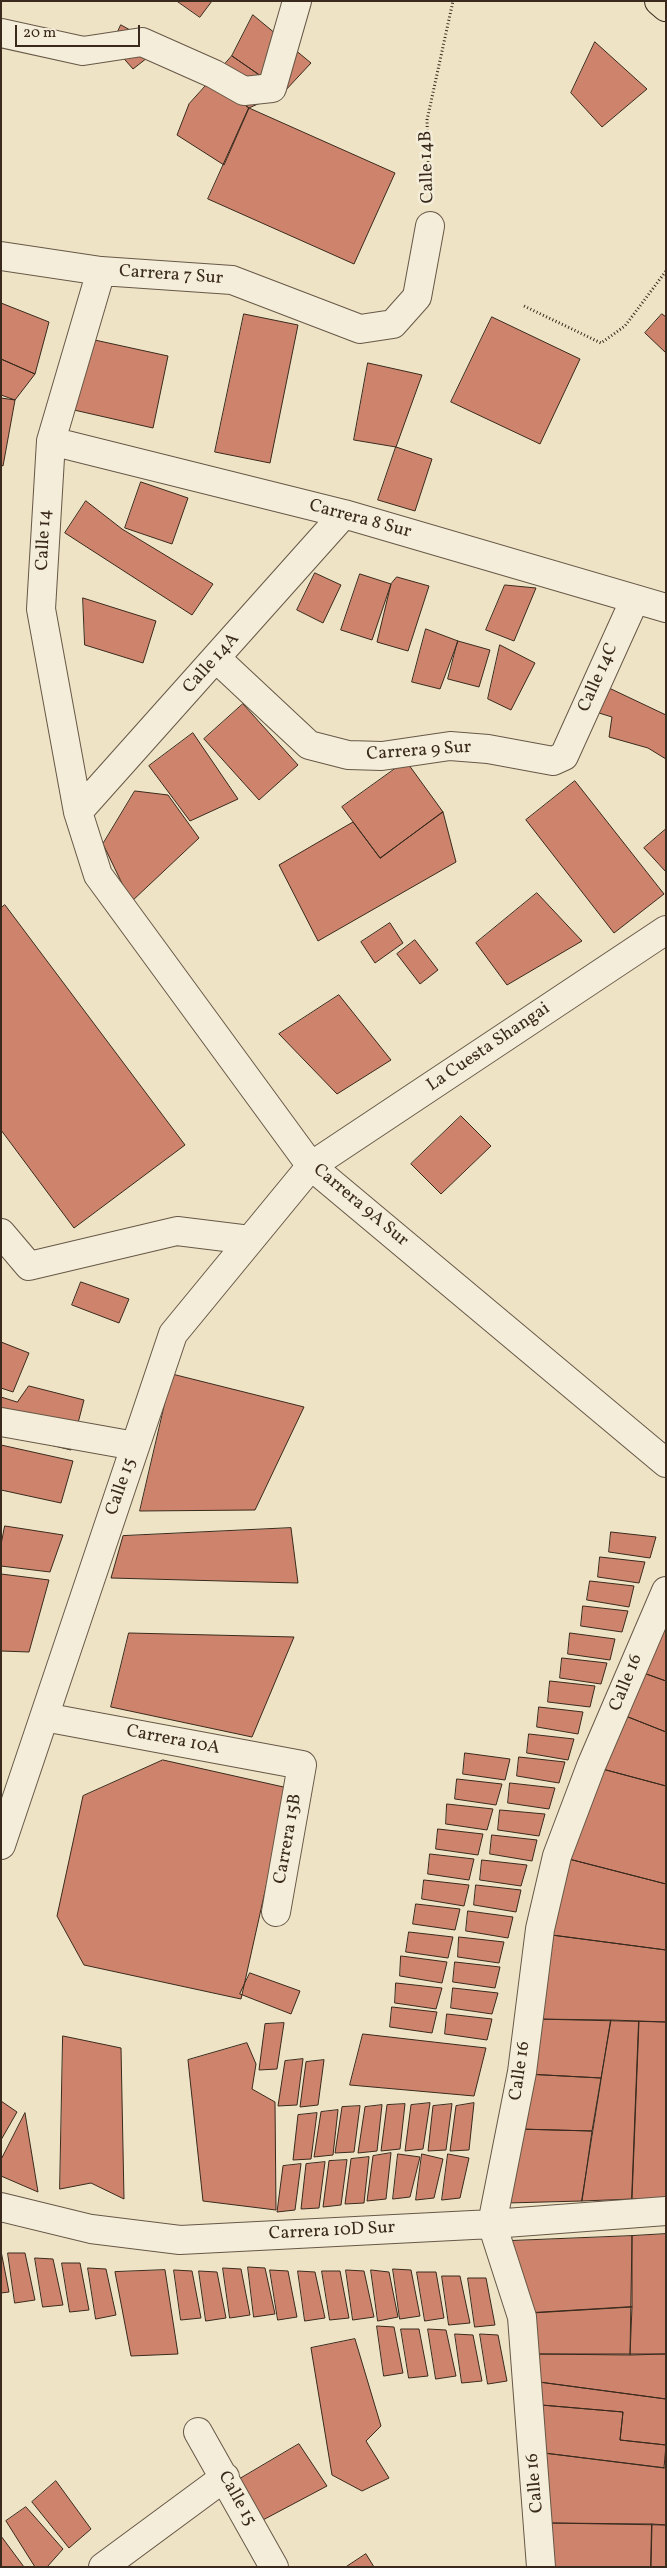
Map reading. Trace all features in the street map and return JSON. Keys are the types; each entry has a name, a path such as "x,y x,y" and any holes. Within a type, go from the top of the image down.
{"main road":[{"path":"659,1 666,7"}],"street":[{"path":"1,33 83,51 142,42 214,74 244,91 272,88 297,1"},
{"name":"Calle 14B","path":"393,324 417,297 430,226"},
{"name":"Carrera 7 Sur","path":"1,256 101,271 232,280 360,329 393,324"},
{"name":"Calle 14","path":"78,812 41,609 51,441 101,271"},
{"name":"Carrera 8 Sur","path":"51,441 344,514 666,608"},
{"name":"Calle 14A","path":"78,812 344,514"},
{"name":"Calle 14C","path":"564,756 635,599"},
{"name":"Carrera 9 Sur","path":"217,658 309,745 348,755 382,756 450,746 488,748 553,761 564,756"},
{"name":"Carrera 9A Sur","path":"78,812 98,875 311,1166 666,1463"},
{"name":"La Cuesta Shangai","path":"311,1166 666,930"},
{"name":"Calle 15","path":"1,1845 173,1334 311,1166"},
{"path":"1,1233 29,1266 177,1231 250,1240"},
{"path":"1,1422 135,1446"},
{"name":"Calle 16","path":"541,2567 522,2317 492,2224 522,2072 540,1930 557,1856 591,1766 666,1591"},
{"name":"Carrera 10A","path":"44,1717 302,1765"},
{"name":"Carrera 15B","path":"276,1912 302,1765"},
{"name":"Carrera 10D Sur","path":"1,2207 91,2229 180,2240 492,2224 666,2212"},
{"name":"Calle 15","path":"198,2432 274,2567"},
{"path":"110,2565 225,2477"}],"path":[{"name":"Calle 14B","path":"430,226 427,120 453,1"},
{"path":"524,306 601,343 625,326 666,271"}],"building":[{"path":"177,1 212,1 200,17"},
{"path":"253,15 311,63 284,92 232,56"},
{"path":"121,25 161,47 133,69 112,45"},
{"path":"595,42 647,89 602,127 571,93"},
{"path":"232,56 284,92 249,108 211,80"},
{"path":"211,80 249,108 224,165 177,135 189,104"},
{"path":"249,108 395,173 354,264 208,199"},
{"path":"1,303 49,322 35,374 1,359"},
{"path":"244,314 298,325 270,463 215,452"},
{"path":"662,314 666,317 666,353 645,333"},
{"path":"492,317 580,359 540,444 451,402"},
{"path":"90,339 168,356 153,428 74,410"},
{"path":"1,359 35,374 15,400 1,395"},
{"path":"368,363 422,375 396,447 354,440"},
{"path":"1,398 15,400 3,466 1,465"},
{"path":"396,447 432,459 415,511 378,500"},
{"path":"141,482 188,498 172,544 125,528"},
{"path":"86,501 122,529 213,584 192,615 65,533"},
{"path":"315,573 341,585 323,623 297,610"},
{"path":"360,574 391,584 372,640 341,630"},
{"path":"397,577 429,586 408,651 377,642 391,584"},
{"path":"505,585 536,588 514,641 486,630"},
{"path":"83,598 156,621 143,663 85,645"},
{"path":"426,629 458,641 440,689 412,682"},
{"path":"458,641 490,650 479,687 448,679"},
{"path":"500,645 535,663 511,710 488,699"},
{"path":"609,688 666,715 666,759 648,748 609,737 612,717 599,713"},
{"path":"243,704 298,765 259,800 204,739"},
{"path":"193,733 238,799 190,821 149,766"},
{"path":"406,761 443,812 380,858 342,807"},
{"path":"575,781 664,894 614,933 526,820"},
{"path":"135,791 168,795 199,838 131,902 103,844"},
{"path":"443,812 456,862 318,941 279,865 353,822 380,858"},
{"path":"666,829 666,872 644,848"},
{"path":"537,893 582,941 507,985 476,943"},
{"path":"5,905 185,1145 74,1228 1,1130 1,908"},
{"path":"390,923 403,943 375,963 361,942"},
{"path":"415,940 438,970 420,984 397,954"},
{"path":"339,995 391,1060 337,1094 279,1034"},
{"path":"461,1116 491,1146 441,1194 411,1164"},
{"path":"81,1282 129,1299 119,1323 72,1305"},
{"path":"1,1342 29,1353 13,1392 1,1388"},
{"path":"172,1374 304,1407 255,1510 140,1511"},
{"path":"29,1386 84,1400 71,1450 1,1433 1,1397 17,1402"},
{"path":"1,1445 73,1461 61,1503 1,1490"},
{"path":"5,1526 63,1535 50,1572 1,1566 1,1545"},
{"path":"291,1528 298,1583 111,1578 123,1536"},
{"path":"611,1532 656,1537 650,1558 609,1552"},
{"path":"600,1557 645,1562 639,1583 598,1577"},
{"path":"1,1574 49,1580 29,1652 1,1651"},
{"path":"590,1581 634,1586 629,1607 587,1600"},
{"path":"583,1606 628,1611 622,1632 581,1626"},
{"path":"666,1621 666,1681 635,1670"},
{"path":"129,1633 294,1637 252,1737 111,1707"},
{"path":"570,1633 615,1639 610,1660 568,1654"},
{"path":"562,1658 607,1663 601,1684 560,1678"},
{"path":"635,1670 666,1681 666,1732 618,1713"},
{"path":"550,1681 595,1686 590,1707 548,1702"},
{"path":"539,1707 583,1712 578,1734 537,1727"},
{"path":"618,1713 666,1732 666,1786 595,1767"},
{"path":"529,1734 574,1739 568,1760 527,1753"},
{"path":"465,1753 510,1759 505,1780 463,1774"},
{"path":"519,1757 565,1762 559,1783 517,1776"},
{"path":"163,1760 288,1788 241,1999 84,1965 57,1916 83,1796"},
{"path":"595,1767 666,1786 666,1884 561,1857"},
{"path":"457,1779 502,1784 496,1805 455,1799"},
{"path":"510,1783 555,1788 549,1809 508,1803"},
{"path":"447,1804 493,1809 487,1830 446,1824"},
{"path":"500,1810 545,1814 539,1836 498,1830"},
{"path":"438,1829 483,1834 478,1855 436,1849"},
{"path":"492,1835 537,1840 532,1861 490,1854"},
{"path":"430,1854 474,1859 469,1880 428,1874"},
{"path":"561,1857 666,1884 666,1950 544,1934"},
{"path":"482,1860 527,1865 521,1886 480,1880"},
{"path":"424,1880 469,1885 464,1906 422,1899"},
{"path":"476,1885 521,1890 516,1912 474,1905"},
{"path":"416,1904 460,1909 455,1930 413,1924"},
{"path":"468,1911 513,1917 508,1938 466,1931"},
{"path":"409,1932 453,1937 448,1958 406,1952"},
{"path":"544,1934 666,1950 666,2022 534,2019"},
{"path":"459,1937 504,1942 499,1963 458,1957"},
{"path":"401,1956 447,1962 442,1983 400,1976"},
{"path":"455,1962 500,1967 495,1988 453,1982"},
{"path":"250,1973 300,1991 291,2014 240,1994"},
{"path":"396,1983 442,1988 436,2009 395,2003"},
{"path":"453,1988 498,1993 492,2014 451,2008"},
{"path":"392,2007 437,2012 432,2033 390,2027"},
{"path":"447,2014 492,2019 487,2040 445,2034"},
{"path":"534,2019 611,2020 601,2078 526,2074"},
{"path":"611,2020 639,2021 632,2199 582,2201"},
{"path":"639,2021 666,2022 666,2199 632,2199"},
{"path":"284,2023 277,2069 259,2070 265,2024"},
{"path":"363,2034 486,2048 474,2096 350,2085"},
{"path":"63,2036 121,2048 124,2199 91,2183 60,2189"},
{"path":"247,2043 256,2064 252,2089 275,2102 276,2210 203,2201 188,2060"},
{"path":"303,2059 297,2105 278,2106 285,2061"},
{"path":"324,2060 318,2105 300,2107 306,2062"},
{"path":"526,2074 601,2078 592,2131 518,2129"},
{"path":"1,2101 17,2112 1,2140"},
{"path":"430,2103 423,2149 405,2151 411,2105"},
{"path":"474,2103 469,2150 450,2151 456,2106"},
{"path":"405,2104 400,2149 381,2151 387,2105"},
{"path":"452,2104 446,2150 428,2151 433,2106"},
{"path":"382,2105 377,2151 358,2153 365,2107"},
{"path":"360,2106 354,2152 335,2153 342,2107"},
{"path":"338,2110 333,2155 314,2157 321,2112"},
{"path":"25,2113 38,2192 1,2176 1,2160"},
{"path":"317,2113 311,2159 293,2160 298,2115"},
{"path":"518,2129 592,2131 582,2201 507,2203"},
{"path":"391,2153 386,2199 367,2201 373,2156"},
{"path":"398,2154 420,2157 410,2197 393,2199"},
{"path":"422,2154 443,2159 434,2198 416,2200"},
{"path":"448,2154 469,2158 460,2198 442,2200"},
{"path":"369,2157 364,2203 345,2204 351,2159"},
{"path":"347,2160 341,2205 323,2207 329,2161"},
{"path":"325,2162 319,2208 301,2209 306,2164"},
{"path":"301,2164 295,2210 277,2212 283,2166"},
{"path":"666,2234 666,2354 630,2355 632,2236"},
{"path":"632,2236 632,2307 532,2313 509,2241"},
{"path":"1,2251 9,2292 1,2293"},
{"path":"8,2253 25,2253 35,2300 15,2303"},
{"path":"35,2258 53,2259 63,2305 43,2307"},
{"path":"62,2263 80,2263 89,2310 70,2312"},
{"path":"248,2267 265,2268 275,2314 254,2317"},
{"path":"88,2268 106,2269 116,2315 96,2319"},
{"path":"223,2268 241,2269 250,2315 230,2318"},
{"path":"393,2269 411,2270 420,2316 400,2319"},
{"path":"165,2270 178,2354 131,2356 115,2272"},
{"path":"174,2270 192,2271 201,2318 181,2320"},
{"path":"270,2270 288,2271 297,2317 278,2320"},
{"path":"346,2270 364,2271 374,2317 353,2320"},
{"path":"371,2270 389,2272 398,2317 378,2321"},
{"path":"199,2271 217,2272 226,2318 206,2321"},
{"path":"298,2271 315,2272 325,2318 305,2321"},
{"path":"322,2271 340,2271 349,2318 330,2320"},
{"path":"417,2272 436,2272 444,2318 425,2321"},
{"path":"442,2276 460,2276 470,2323 449,2325"},
{"path":"468,2278 486,2278 495,2325 475,2327"},
{"path":"632,2307 630,2355 537,2354 532,2313"},
{"path":"377,2326 394,2327 403,2373 384,2376"},
{"path":"401,2329 419,2329 428,2376 409,2378"},
{"path":"428,2329 446,2330 456,2376 436,2379"},
{"path":"455,2334 473,2335 482,2381 462,2383"},
{"path":"480,2334 498,2335 507,2381 488,2384"},
{"path":"355,2339 381,2426 366,2441 389,2478 362,2491 332,2475 311,2348"},
{"path":"537,2354 666,2354 666,2399 539,2382"},
{"path":"539,2382 666,2399 666,2445 620,2440 623,2412 541,2405"},
{"path":"541,2405 623,2412 620,2440 666,2445 664,2468 544,2453"},
{"path":"299,2444 327,2486 261,2521 238,2480"},
{"path":"544,2453 666,2468 666,2525 550,2523"},
{"path":"56,2481 91,2529 69,2548 32,2502"},
{"path":"26,2507 63,2549 47,2567 35,2567 6,2521"},
{"path":"550,2523 652,2524 651,2567 552,2567"},
{"path":"652,2524 666,2525 666,2567 651,2567"},
{"path":"1,2536 24,2567 1,2567"},
{"path":"366,2554 374,2567 346,2567"}]}
